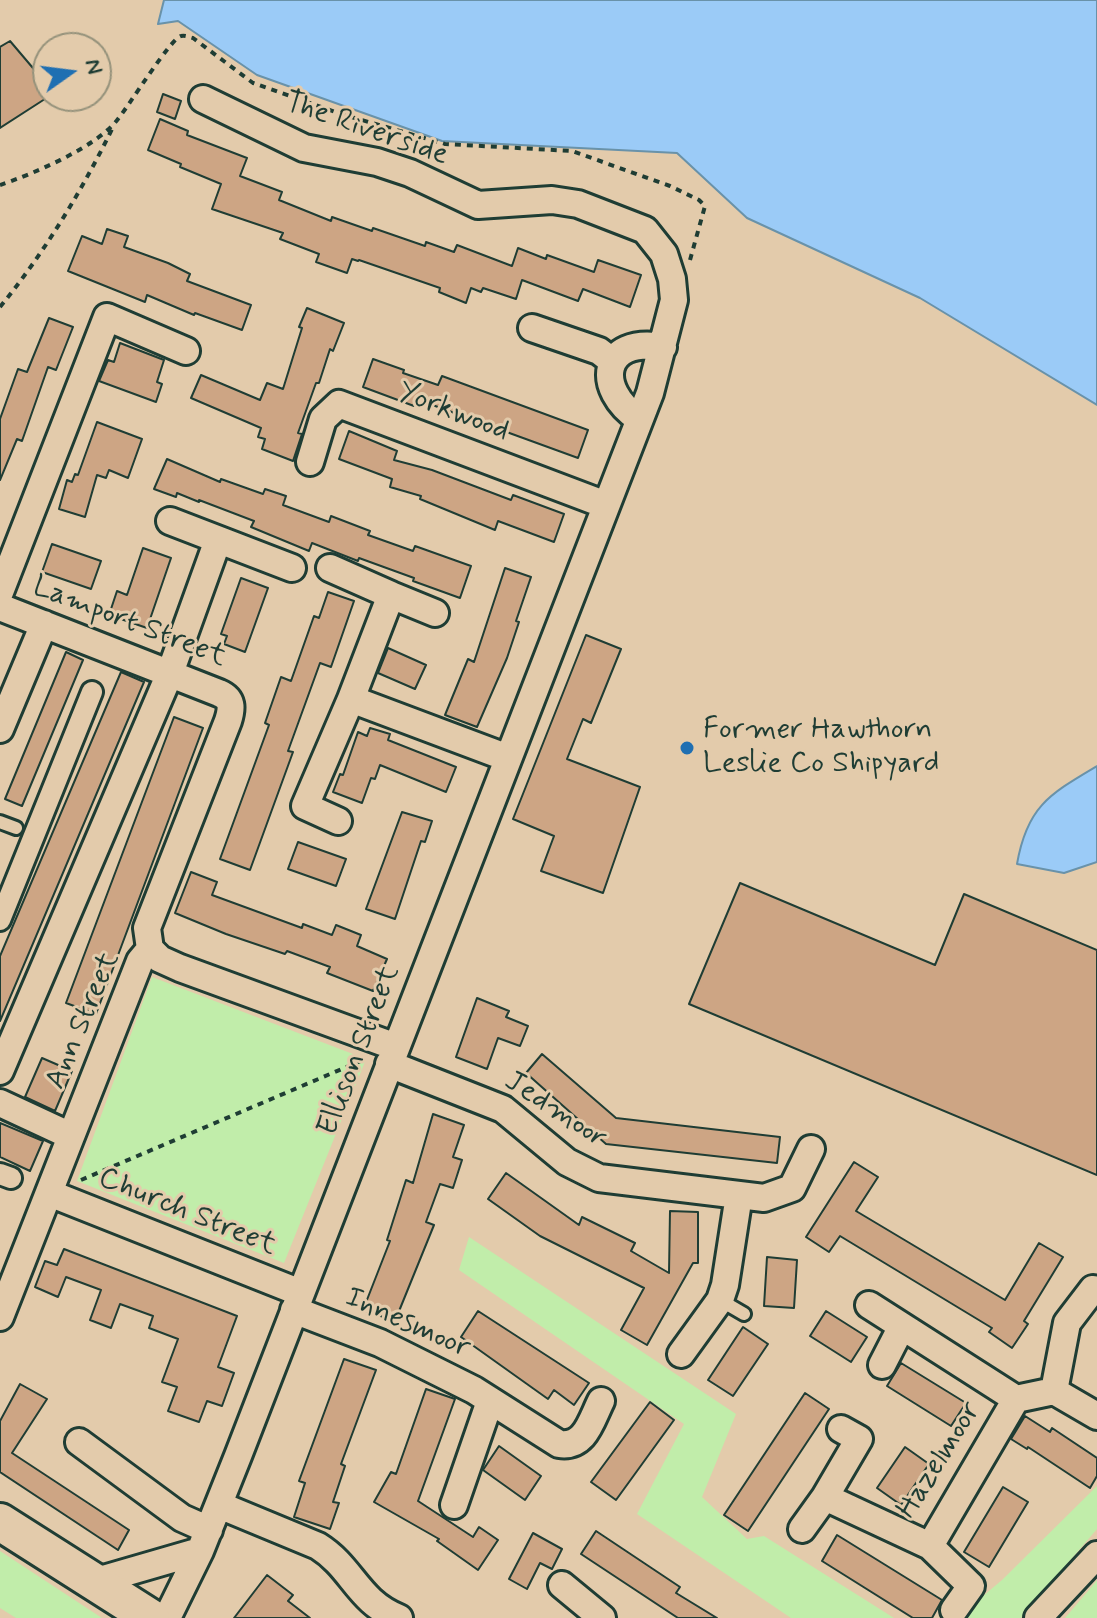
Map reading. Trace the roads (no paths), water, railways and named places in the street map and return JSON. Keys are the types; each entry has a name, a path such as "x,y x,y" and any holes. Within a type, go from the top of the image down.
{"main road":[{"path":"0,1522 151,1618"}],"street":[{"name":"The Riverside","path":"203,99 304,148 377,162 410,173 478,205 552,200 578,204 645,230 664,254 672,279 674,300 650,393 606,505"},
{"path":"0,592 107,317 186,351"},
{"path":"532,328 599,351 612,361"},
{"path":"639,419 615,397 611,381 612,361 632,345 663,347"},
{"name":"Yorkwood","path":"310,462 323,419 339,404 606,505"},
{"name":"Ellison Street","path":"167,1618 219,1505 606,505"},
{"path":"170,521 292,568"},
{"path":"0,1071 170,673 218,540"},
{"path":"330,568 435,613"},
{"path":"338,821 305,806 391,595"},
{"name":"Lamport Street","path":"0,607 228,697 231,704"},
{"path":"0,729 44,624"},
{"path":"0,920 92,692"},
{"path":"351,699 508,758"},
{"name":"Ann Street","path":"0,1317 140,961 150,949 147,928 228,721 231,704"},
{"name":"Jedmoor","path":"150,949 160,959 393,1056 503,1109 567,1162 599,1178 764,1198 792,1188 811,1149"},
{"path":"0,1103 71,1136"},
{"name":"Church Street","path":"49,1193 298,1302"},
{"path":"681,1354 720,1300 739,1195"},
{"path":"1093,1289 1067,1323 1054,1391 1097,1416"},
{"name":"Innesmoor","path":"298,1302 490,1401 559,1444 568,1446 584,1436 601,1401"},
{"path":"869,1305 1016,1399"},
{"path":"882,1365 902,1326"},
{"name":"Hazelmoor","path":"825,1497 930,1546 1016,1399 1054,1391"},
{"name":"Innesmoor","path":"454,1505 490,1401"},
{"path":"802,1529 859,1439 841,1429"},
{"path":"79,1442 182,1518 204,1541 155,1563 93,1582"},
{"path":"219,1505 318,1546 332,1555 370,1602 399,1618"},
{"path":"155,1563 182,1518"},
{"path":"930,1546 971,1586 954,1610"},
{"path":"1038,1618 1097,1555"},
{"path":"562,1585 602,1618"}],"lane":[{"path":"0,822 16,828"},
{"path":"720,1300 744,1314"}],"water":[{"path":"164,0 1097,0 1097,405 920,298 747,218 677,153 442,141 257,75 178,21 158,24"},
{"path":"1097,766 1097,862 1064,873 1017,864 1021,844 1034,815 1054,794"}],"place":[{"name":"Former Hawthorn Leslie Co Shipyard","path":"687,748"}]}
